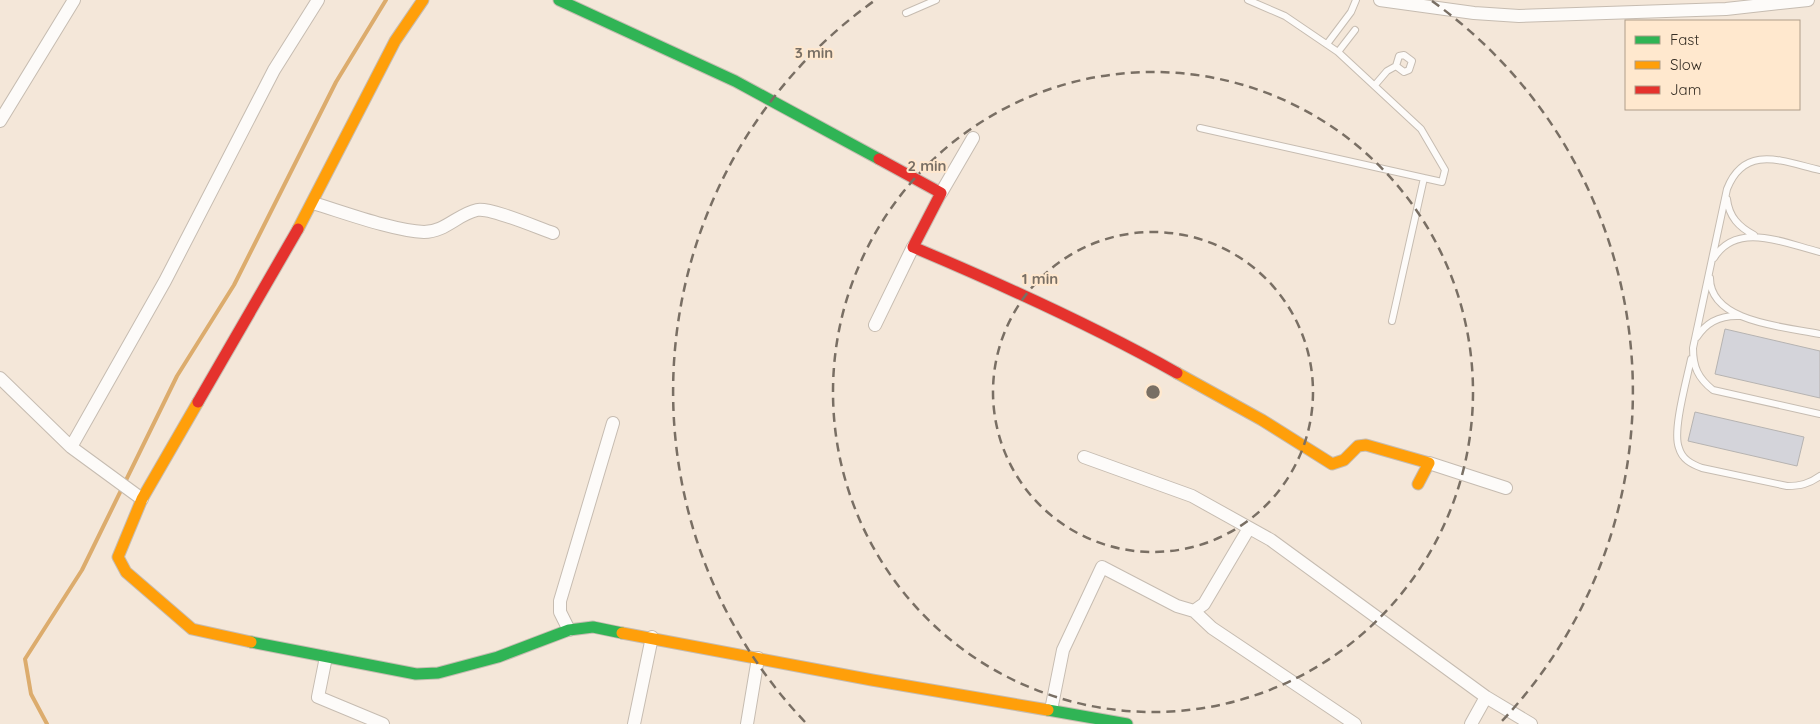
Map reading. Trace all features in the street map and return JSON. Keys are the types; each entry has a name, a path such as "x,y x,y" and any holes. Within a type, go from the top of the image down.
{"street":[{"path":"0,121 74,0"},
{"path":"71,447 165,281 274,70 318,0"},
{"path":"423,0 395,41 362,102 313,203 132,492 124,538 118,556 119,562 126,572 192,629 202,633 427,675 498,657 569,630 600,627 872,680 1127,724"},
{"path":"559,0 735,81 941,193"},
{"path":"1380,0 1519,16 1726,9 1808,0"},
{"path":"875,324 941,193 973,138"},
{"path":"313,203 384,223 427,232 446,226 472,211 486,209 553,233"},
{"path":"913,247 1020,292 1110,335 1262,420 1332,464 1344,460 1358,446 1366,445 1506,488"},
{"path":"0,378 71,447 132,492"},
{"path":"569,630 560,612 560,601 613,423"},
{"path":"1084,456 1192,496 1271,540 1486,697 1531,724"},
{"path":"1418,484 1429,463"},
{"path":"1194,611 1204,604 1249,528"},
{"path":"1051,710 1063,650 1102,568 1176,606 1194,611 1212,628 1356,724"},
{"path":"634,724 652,637"},
{"path":"326,657 318,697 383,724"},
{"path":"747,724 758,658"},
{"path":"1471,724 1486,697"}],"lane":[{"path":"906,13 936,0"},
{"path":"1200,128 1442,182 1445,170 1420,129 1375,85 1327,44 1285,16 1248,0"},
{"path":"1327,44 1351,12 1356,0"},
{"path":"1338,52 1355,30"},
{"path":"1375,85 1387,71 1396,66"},
{"path":"1820,170 1763,158 1751,161 1740,168 1732,177 1727,189 1677,429 1679,449 1684,458 1702,468 1787,486 1810,483 1820,476"},
{"path":"1392,322 1424,178"},
{"path":"1727,189 1727,201 1730,212 1736,222 1758,236"},
{"path":"1820,252 1758,236 1734,239 1723,247 1715,257 1710,281 1716,298 1729,311 1740,316 1820,334"},
{"path":"1740,316 1727,316 1715,319 1705,326 1697,336 1693,348 1693,360 1696,372 1703,382 1713,390 1820,414"}],"building":[{"path":"1725,329 1820,351 1820,398 1715,374"},
{"path":"1695,412 1804,437 1797,466 1688,441"}],"waterway":[{"path":"47,724 31,694 25,659 82,570 177,376 234,285 336,82 386,0"}],"traffic: fast":[{"path":"559,0 735,81 879,159"},
{"path":"251,642 416,674 438,673 498,657 569,630 593,627 622,633"},
{"path":"1048,710 1127,724"}],"traffic: slow":[{"path":"298,229 395,41 423,0"},
{"path":"1177,373 1262,420 1332,464 1344,460 1358,446 1366,445 1429,463 1418,484"},
{"path":"198,402 142,499 118,557 126,572 192,629 251,642"},
{"path":"622,633 872,680 1048,710"}],"traffic: jam":[{"path":"879,159 941,193 913,247 1047,306 1113,338 1177,373"},
{"path":"198,402 298,229"}]}
